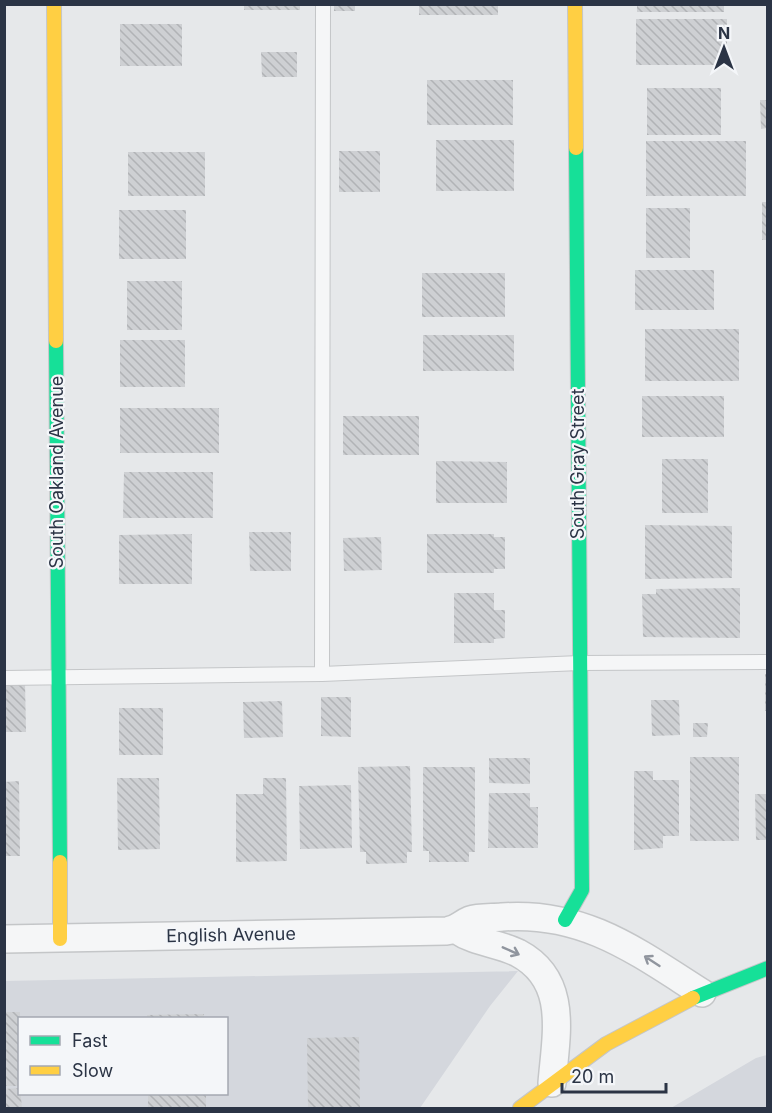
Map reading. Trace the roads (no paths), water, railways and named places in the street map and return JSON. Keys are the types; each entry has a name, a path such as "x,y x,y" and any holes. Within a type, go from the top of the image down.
{"street":[{"name":"South Oakland Avenue","path":"54,4 60,939"},
{"name":"South Gray Street","path":"566,920 582,891 575,4"},
{"name":"English Avenue","path":"457,930 470,920 521,916 566,920 609,936 702,993"},
{"name":"English Avenue","path":"4,939 457,930 470,939 494,944 517,953 536,965 545,976 557,1014 552,1083"},
{"path":"520,1108 591,1054 650,1018 702,993 768,968"}],"lane":[{"path":"322,4 322,674"},
{"path":"4,678 322,674 580,663 768,662"}]}
